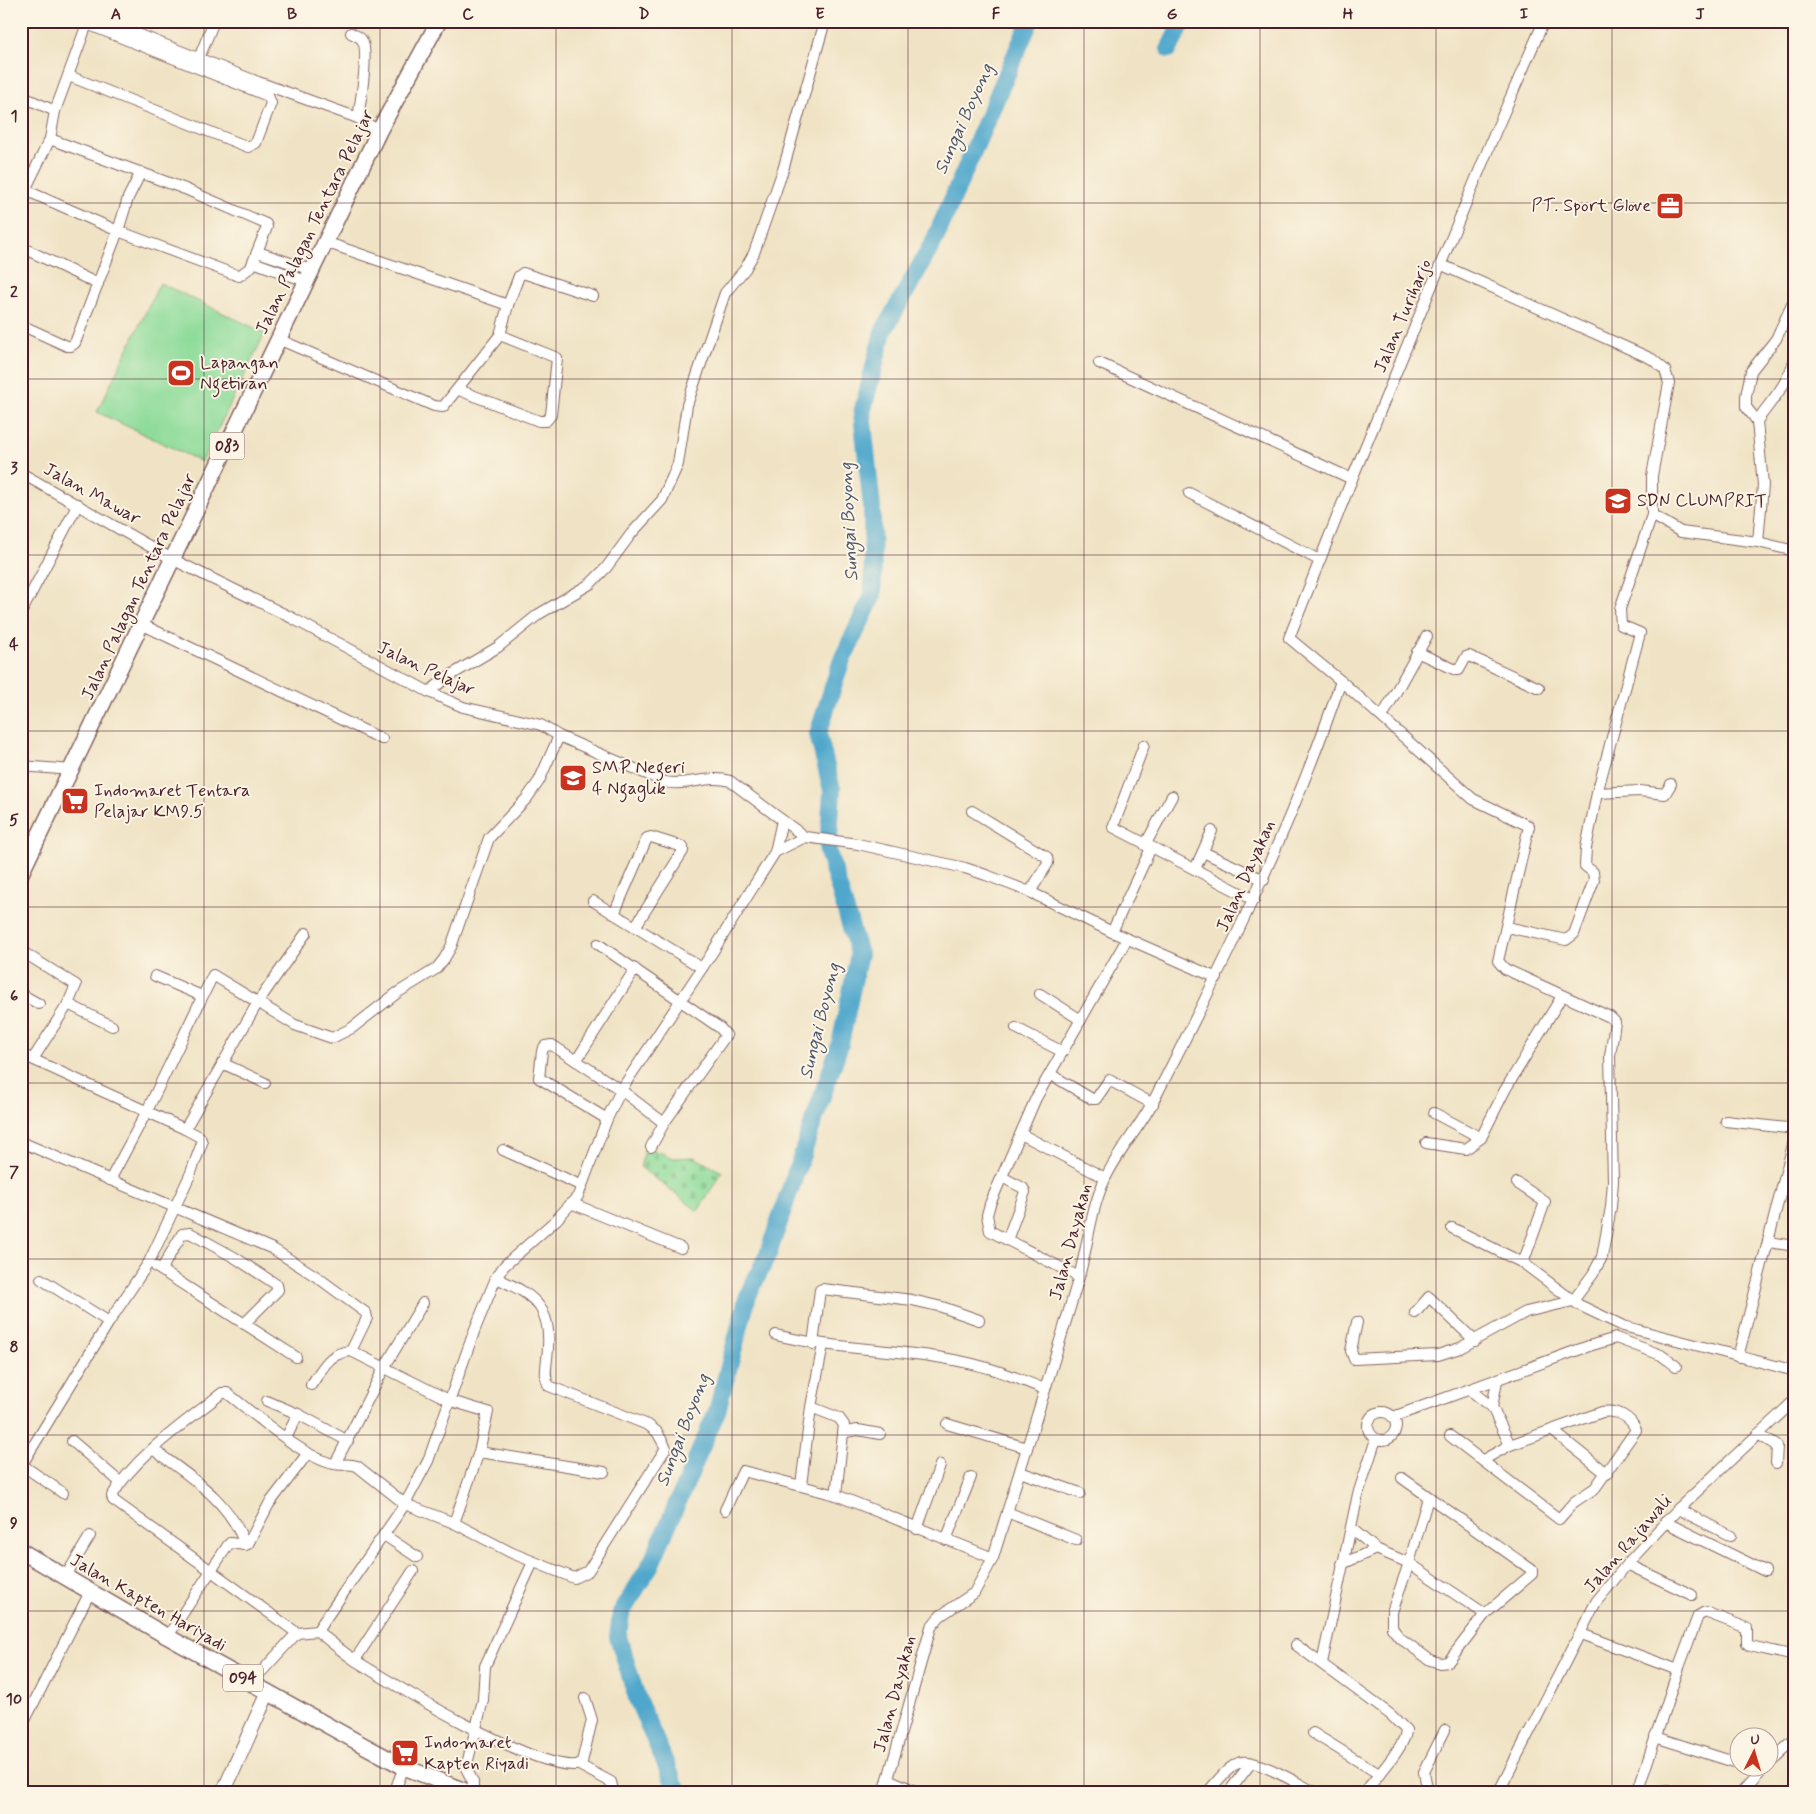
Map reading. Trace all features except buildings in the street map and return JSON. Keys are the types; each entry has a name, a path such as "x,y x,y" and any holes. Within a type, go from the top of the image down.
{"main road":[{"name":"Jalan Palagan Tentara Pelajar","path":"21,873 73,770 172,559 379,131 439,21"},
{"name":"Jalan Kapten Hariyadi","path":"21,1551 168,1636 404,1767 472,1793"},
{"path":"223,1793 268,1692"}],"street":[{"path":"199,58 214,21"},
{"path":"429,692 446,678 498,647 539,614 590,584 606,568 632,534 662,500 678,464 687,405 725,293 745,269 754,253 782,170 825,21"},
{"name":"Jalan Turiharjo","path":"1341,681 1293,643 1289,636 1494,135 1544,21"},
{"path":"69,76 248,147 256,143 270,107 270,98 215,70 199,58 111,22"},
{"path":"50,139 141,172 266,224 267,227 253,262 245,274 239,276 23,194 50,139 55,111 86,24 358,118 379,131"},
{"path":"351,33 361,38 364,43 364,71 358,118"},
{"path":"21,96 55,111"},
{"path":"21,325 67,346 73,345 118,231 128,198 141,172"},
{"path":"325,242 508,305"},
{"path":"21,248 98,284"},
{"path":"258,252 309,276"},
{"path":"253,262 309,276"},
{"path":"1442,265 1660,364 1669,383 1652,476 1652,515 1620,610 1621,625 1640,633 1597,794 1584,862 1585,866 1593,872 1594,880 1574,934 1566,940 1507,927"},
{"path":"278,339 434,406 443,407 459,390 500,335 508,305 519,276 523,273 593,296"},
{"path":"1758,542 1763,485 1758,421 1746,407 1746,390 1751,371 1776,339 1795,298"},
{"path":"459,390 539,421 546,421 551,415 558,358 500,335"},
{"path":"1758,421 1788,380 1795,360"},
{"path":"1098,364 1352,479"},
{"name":"Jalan Mawar","path":"21,473 172,559"},
{"path":"1188,493 1320,560"},
{"path":"21,613 78,504"},
{"path":"1652,515 1681,532 1758,542 1795,551"},
{"name":"Jalan Pelajar","path":"172,559 292,618 429,692 463,707 541,725 559,736 665,782 721,778 730,781 809,838"},
{"path":"141,624 382,739"},
{"path":"1382,717 1427,636"},
{"path":"1418,652 1456,670 1459,670 1466,657 1469,656 1539,688"},
{"path":"1341,681 1473,798 1529,826 1498,961 1501,965 1562,996 1610,1017 1616,1026 1610,1056 1613,1180 1611,1207 1602,1257 1593,1274 1573,1301 1526,1312 1475,1341 1460,1348 1432,1356 1358,1360 1352,1358 1351,1351 1357,1322"},
{"name":"Jalan Dayakan","path":"884,1793 931,1627 940,1616 974,1593 993,1558 1079,1277 1094,1210 1105,1178 1153,1104 1264,880 1318,750 1341,681"},
{"path":"110,1180 147,1110 211,976 214,975 295,1026 332,1038 352,1028 397,993 436,969 451,947 489,838 527,798 539,780 559,736"},
{"path":"1144,745 1112,824 1148,847 1254,900"},
{"path":"21,766 73,770"},
{"path":"1597,794 1640,792 1661,795 1665,794 1671,784"},
{"path":"1112,932 1172,796"},
{"path":"972,811 1047,857 1048,863 1030,892"},
{"path":"316,1631 405,1504 428,1461 451,1401 475,1329 496,1278 504,1266 572,1203 582,1186 607,1119 621,1090 702,968 775,852 782,820"},
{"path":"1195,869 1212,831"},
{"path":"614,914 647,838 651,837 682,847 683,852 635,926"},
{"path":"775,852 809,838 858,844 964,868 1030,892 1127,939 1217,978"},
{"path":"1203,852 1264,880"},
{"path":"593,901 702,968"},
{"path":"185,1129 258,1002 306,933"},
{"path":"1079,1277 990,1231 988,1226 990,1204 1020,1134 1050,1074 1127,939"},
{"path":"598,944 720,1028 726,1035 664,1123 651,1147"},
{"path":"21,950 75,984 68,1004 33,1059"},
{"path":"576,1061 635,970"},
{"path":"155,976 202,996"},
{"path":"21,994 39,1004"},
{"path":"1040,994 1081,1020"},
{"path":"1426,1142 1466,1149 1481,1138 1505,1090 1562,996"},
{"path":"68,1004 112,1026"},
{"path":"1016,1028 1063,1052"},
{"path":"607,1119 539,1078 542,1051 547,1045 552,1045 621,1090 664,1123"},
{"path":"21,1054 147,1110 200,1137 202,1143 175,1209 149,1262 109,1322 22,1466 63,1492"},
{"path":"222,1063 265,1083"},
{"path":"1050,1074 1094,1100 1109,1080 1153,1104"},
{"path":"1434,1113 1481,1138"},
{"path":"1726,1121 1795,1129"},
{"path":"1020,1134 1105,1178"},
{"path":"1738,1357 1770,1242 1795,1136"},
{"path":"21,1142 273,1249 317,1277 366,1313 367,1318 351,1351"},
{"path":"503,1150 582,1186"},
{"path":"1002,1177 1023,1188 1025,1192 1008,1240"},
{"path":"1517,1183 1545,1202 1523,1264"},
{"path":"572,1203 681,1248"},
{"path":"1452,1228 1523,1264 1573,1301 1623,1326 1795,1371"},
{"path":"161,1270 182,1234 190,1232 278,1285 278,1290 244,1324"},
{"path":"1770,1242 1795,1246"},
{"path":"149,1262 296,1357"},
{"path":"496,1278 521,1288 542,1309 548,1322 549,1342 546,1368 549,1386 648,1425 657,1432 666,1448 588,1571 574,1578 533,1562 454,1523 405,1504 357,1466 348,1462 335,1464 308,1453 225,1392 154,1450 120,1482 112,1496 113,1500 297,1633 316,1631 355,1660 475,1730 558,1764 581,1764 584,1768 611,1782 610,1793"},
{"path":"41,1279 109,1322"},
{"path":"802,1485 818,1345 820,1290 912,1300 942,1307 979,1320"},
{"path":"1415,1313 1429,1296 1475,1341"},
{"path":"335,1464 384,1368 423,1303"},
{"path":"776,1335 818,1345 928,1356 984,1366 1045,1389"},
{"path":"1393,1417 1616,1338 1661,1355 1676,1366"},
{"path":"311,1384 332,1355 338,1352 351,1351 451,1401 488,1412 479,1452 454,1523"},
{"path":"1492,1407 1498,1381"},
{"path":"1470,1390 1492,1407 1510,1445"},
{"name":"Jalan Rajawali","path":"1498,1793 1596,1602 1665,1522 1795,1400"},
{"path":"267,1401 298,1414 348,1441"},
{"path":"811,1407 842,1421 845,1432 836,1495"},
{"path":"1378,1412 1386,1412 1393,1417 1396,1424 1395,1432 1390,1438 1376,1439 1369,1432 1368,1424 1371,1416 1378,1412"},
{"path":"1450,1436 1559,1519 1574,1502 1595,1488 1607,1474 1636,1430 1630,1419 1614,1412 1602,1412 1510,1445 1483,1460"},
{"path":"286,1438 298,1414"},
{"path":"947,1424 1027,1448"},
{"path":"845,1432 858,1430 880,1434"},
{"path":"1553,1431 1607,1474"},
{"path":"1758,1434 1777,1446 1776,1464"},
{"path":"1322,1663 1358,1494 1376,1439"},
{"path":"72,1442 120,1482"},
{"path":"154,1450 214,1495 238,1528 244,1545"},
{"path":"479,1452 604,1472"},
{"path":"168,1636 210,1570 230,1543 248,1544 269,1504 308,1453"},
{"path":"917,1529 940,1465"},
{"path":"725,1510 743,1472 802,1485 836,1495 993,1558"},
{"path":"1020,1472 1080,1493"},
{"path":"946,1540 971,1477"},
{"path":"1402,1478 1532,1570 1532,1574 1485,1614 1448,1662 1440,1663 1430,1660 1395,1635 1392,1628 1392,1612 1428,1498"},
{"path":"1678,1509 1731,1536"},
{"path":"1007,1512 1076,1540"},
{"path":"1665,1522 1765,1571"},
{"path":"1351,1528 1376,1549 1409,1563 1485,1614"},
{"path":"384,1534 418,1557"},
{"path":"65,1577 90,1536"},
{"path":"1342,1564 1376,1549"},
{"path":"472,1793 473,1782 466,1768 483,1700 485,1666 533,1562"},
{"path":"1627,1564 1692,1594"},
{"path":"355,1660 413,1571"},
{"path":"21,1728 90,1592"},
{"path":"1638,1793 1655,1737 1698,1616 1705,1612 1747,1628 1747,1643 1750,1646 1795,1656"},
{"path":"252,1683 297,1633"},
{"path":"1581,1634 1678,1670"},
{"path":"1296,1645 1405,1728 1407,1735 1364,1793"},
{"path":"581,1764 592,1720 585,1698"},
{"path":"1428,1793 1424,1772 1445,1730"},
{"path":"1313,1733 1379,1774"},
{"path":"1655,1737 1728,1760"},
{"path":"1778,1755 1795,1739"},
{"path":"1207,1793 1232,1767 1242,1762 1251,1763 1316,1793"},
{"path":"1228,1793 1251,1763"},
{"path":"394,1793 404,1767"},
{"path":"1741,1793 1757,1776"},
{"path":"888,1780 920,1793"}],"green space":[{"name":"Lapangan Ngetiran","path":"160,283 265,333 202,462 97,412"},
{"path":"646,1147 674,1158 694,1157 722,1172 698,1211 640,1167"}],"waterway":[{"name":"Sungai Boyong","path":"681,1793 675,1785 638,1701 618,1637 621,1613 651,1564 717,1411 748,1295 768,1254 840,1044 859,954 828,852 832,790 818,734 841,662 873,595 872,508 862,413 883,332 934,241 1030,21"},
{"path":"1169,49 1183,21"}],"place":[{"name":"PT. Sport Glove","path":"1670,206"},
{"name":"Lapangan Ngetiran","path":"181,373"},
{"name":"SDN CLUMPRIT","path":"1618,501"},
{"name":"SMP Negeri 4 Ngaglik","path":"573,778"},
{"name":"Indomaret Tentara Pelajar KM9.5","path":"75,801"},
{"name":"Indomaret Kapten Riyadi","path":"405,1753"}]}
